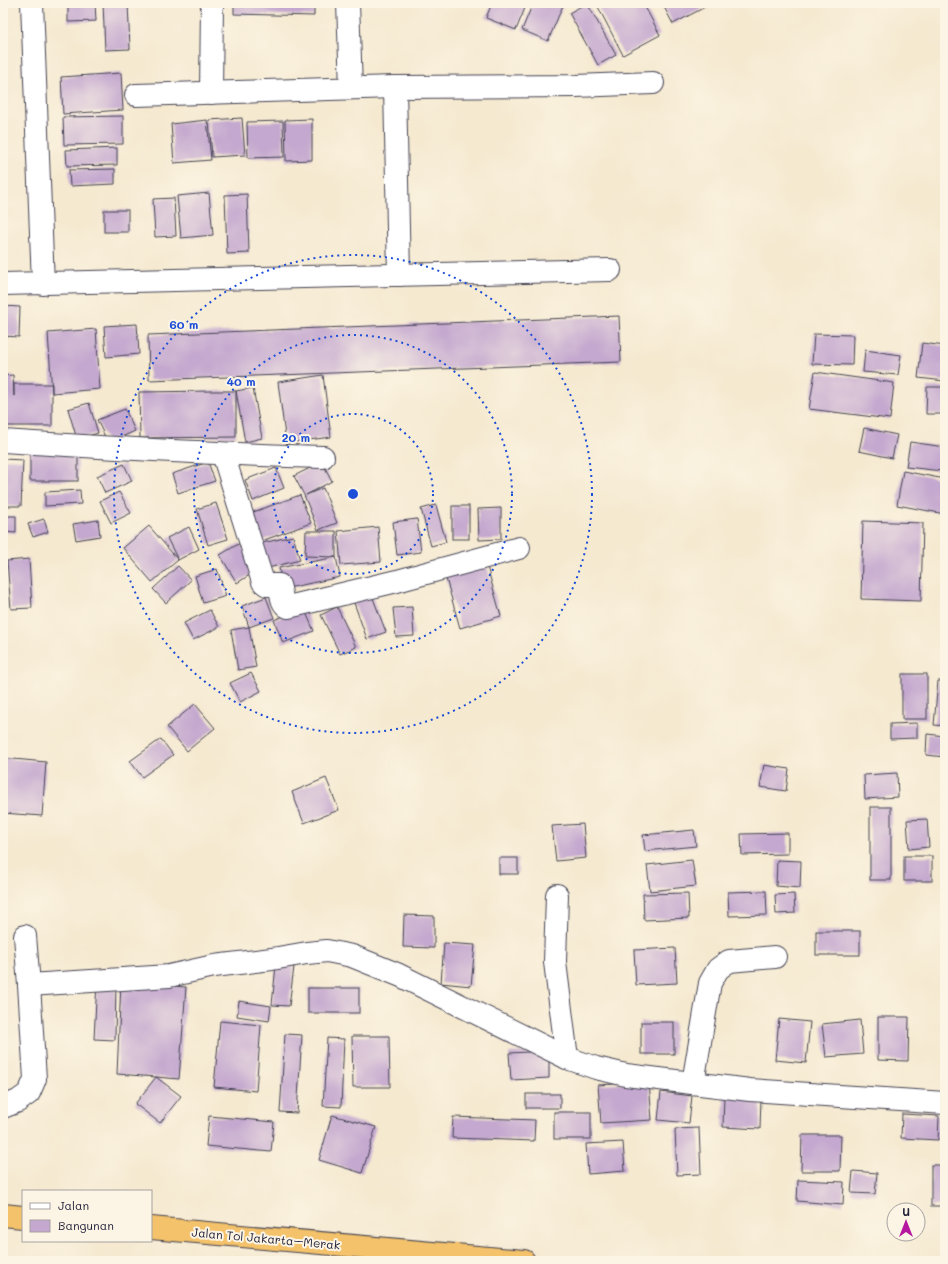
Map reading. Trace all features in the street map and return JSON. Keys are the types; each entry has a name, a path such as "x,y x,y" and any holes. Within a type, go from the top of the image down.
{"highway":[{"path":"3,1215 22,1217"},
{"name":"Jalan Tol Jakarta–Merak","path":"152,1228 524,1261"}],"street":[{"path":"32,3 43,284"},
{"path":"211,93 212,3"},
{"path":"348,3 351,88"},
{"path":"136,95 351,88 576,86 653,83"},
{"path":"395,87 399,275"},
{"path":"3,284 610,270"},
{"path":"3,441 96,448 323,457"},
{"path":"223,454 264,582 267,585 279,585 282,602 288,607 397,581 519,548"},
{"path":"557,895 555,962 567,1058"},
{"path":"3,1107 18,1102 29,1093 35,1080 25,936"},
{"path":"29,985 169,976 214,966 327,951 352,956 399,975 567,1058 596,1068 626,1075 750,1090 945,1103"},
{"path":"693,1083 710,983 718,969 729,961 775,957"}],"building":[{"path":"68,3 95,3 96,21 68,22"},
{"path":"103,3 128,3 130,49 105,50"},
{"path":"234,3 314,3 314,16 234,14"},
{"path":"492,3 527,3 516,30 486,18"},
{"path":"533,3 564,3 548,41 522,30"},
{"path":"587,3 616,55 598,65 569,13"},
{"path":"596,3 643,3 660,35 623,55"},
{"path":"662,3 706,3 707,6 673,24"},
{"path":"121,73 123,110 63,114 61,77"},
{"path":"123,116 123,144 64,145 63,117"},
{"path":"242,118 245,155 212,157 209,120"},
{"path":"312,119 312,160 286,161 285,120"},
{"path":"207,120 211,160 174,163 171,124"},
{"path":"283,121 284,157 248,158 247,122"},
{"path":"117,148 117,165 67,166 66,150"},
{"path":"115,169 115,184 70,186 69,170"},
{"path":"209,193 213,235 181,238 177,196"},
{"path":"247,194 249,253 227,254 225,195"},
{"path":"174,198 176,236 155,237 153,199"},
{"path":"104,210 128,210 128,232 104,232"},
{"path":"3,306 20,307 19,337 3,336"},
{"path":"619,316 621,362 149,380 148,335"},
{"path":"137,324 139,354 106,357 104,326"},
{"path":"96,329 100,389 52,393 48,333"},
{"path":"814,334 853,335 852,365 812,364"},
{"path":"922,343 945,346 945,381 918,378"},
{"path":"865,350 901,355 898,375 863,372"},
{"path":"815,372 894,383 890,419 809,409"},
{"path":"13,375 14,396 14,384 52,384 52,426 3,426 3,376"},
{"path":"323,375 331,437 286,443 278,382"},
{"path":"927,387 945,387 945,414 926,414"},
{"path":"253,388 262,438 245,442 236,391"},
{"path":"236,391 236,437 140,438 139,392"},
{"path":"89,403 98,433 77,439 68,409"},
{"path":"125,409 135,431 108,443 97,420"},
{"path":"864,428 897,435 892,458 859,451"},
{"path":"910,442 945,447 942,471 906,467"},
{"path":"30,451 78,451 78,481 30,481"},
{"path":"3,459 23,460 21,506 3,506"},
{"path":"208,462 215,481 178,493 172,474"},
{"path":"322,462 332,481 306,495 323,488 337,523 318,530 304,495 294,476"},
{"path":"124,464 132,481 105,493 97,476"},
{"path":"276,468 284,488 253,501 245,480"},
{"path":"903,471 945,479 945,514 897,505"},
{"path":"80,490 81,504 45,506 45,492"},
{"path":"119,492 131,513 111,523 100,501"},
{"path":"300,495 311,523 259,542 248,514"},
{"path":"216,503 228,539 208,545 197,509"},
{"path":"436,505 446,542 431,546 421,509"},
{"path":"452,506 469,506 469,539 452,539"},
{"path":"501,508 501,539 479,540 478,509"},
{"path":"3,516 16,516 16,533 3,532"},
{"path":"44,519 48,532 33,537 28,524"},
{"path":"417,519 421,552 397,555 393,522"},
{"path":"98,520 100,536 76,540 73,524"},
{"path":"863,521 923,523 921,601 861,599"},
{"path":"149,526 178,560 152,582 123,548"},
{"path":"189,527 199,549 178,560 167,538"},
{"path":"378,527 381,562 341,565 338,531"},
{"path":"306,531 336,531 336,557 305,556"},
{"path":"293,536 300,560 264,569 258,544"},
{"path":"240,543 256,571 237,583 220,555"},
{"path":"336,557 340,577 283,589 279,568"},
{"path":"29,559 32,608 11,609 7,561"},
{"path":"486,563 501,616 460,628 445,575"},
{"path":"178,566 191,580 166,603 153,589"},
{"path":"217,569 226,596 203,603 195,576"},
{"path":"371,593 386,632 367,639 353,600"},
{"path":"266,597 274,618 249,627 242,606"},
{"path":"337,607 356,647 340,654 321,615"},
{"path":"412,607 414,636 396,637 393,608"},
{"path":"304,608 314,631 283,643 274,620"},
{"path":"210,610 219,627 193,640 184,623"},
{"path":"249,627 256,667 238,670 231,630"},
{"path":"251,673 261,691 240,702 230,683"},
{"path":"902,674 927,674 927,719 902,719"},
{"path":"938,681 945,681 945,726 934,725"},
{"path":"195,704 215,728 187,751 167,727"},
{"path":"917,723 917,738 890,739 890,724"},
{"path":"927,734 945,736 945,757 926,755"},
{"path":"161,739 173,755 142,777 130,761"},
{"path":"3,758 46,762 42,816 3,813"},
{"path":"764,765 789,769 786,791 760,787"},
{"path":"897,773 898,797 865,799 864,775"},
{"path":"326,778 339,810 304,823 292,792"},
{"path":"870,807 891,807 891,880 870,880"},
{"path":"927,819 929,847 909,849 907,820"},
{"path":"583,824 586,858 556,861 552,826"},
{"path":"694,830 696,846 645,851 643,835"},
{"path":"788,833 788,854 742,855 741,834"},
{"path":"904,856 932,856 932,881 904,881"},
{"path":"499,858 518,858 518,874 499,874"},
{"path":"692,860 696,886 650,891 647,865"},
{"path":"777,860 801,861 800,888 776,886"},
{"path":"766,891 767,915 729,916 728,892"},
{"path":"688,893 689,918 644,920 643,894"},
{"path":"794,894 795,913 776,914 775,895"},
{"path":"404,915 434,916 434,948 403,947"},
{"path":"816,931 860,931 860,955 816,955"},
{"path":"444,943 475,945 471,986 441,983"},
{"path":"675,948 677,983 636,985 634,950"},
{"path":"276,965 294,967 289,1006 272,1005"},
{"path":"97,982 116,983 115,1040 94,1039"},
{"path":"121,983 186,987 179,1079 117,1074"},
{"path":"308,988 359,988 359,1013 308,1013"},
{"path":"239,1001 271,1006 269,1021 237,1016"},
{"path":"878,1017 909,1017 908,1061 878,1060"},
{"path":"779,1019 810,1022 806,1063 775,1060"},
{"path":"860,1020 863,1054 826,1057 822,1024"},
{"path":"220,1021 261,1025 256,1091 214,1087"},
{"path":"641,1022 674,1022 674,1054 641,1054"},
{"path":"285,1034 302,1035 297,1113 280,1112"},
{"path":"352,1036 389,1036 390,1087 353,1087"},
{"path":"327,1038 344,1039 341,1107 323,1106"},
{"path":"549,1051 549,1078 511,1080 509,1053"},
{"path":"156,1077 181,1096 160,1123 135,1104"},
{"path":"649,1082 652,1120 601,1123 598,1085"},
{"path":"661,1092 692,1096 689,1123 658,1120"},
{"path":"526,1094 560,1094 560,1108 526,1108"},
{"path":"724,1096 761,1097 760,1129 723,1127"},
{"path":"554,1112 591,1112 591,1139 554,1139"},
{"path":"902,1114 939,1116 938,1140 901,1138"},
{"path":"332,1115 376,1127 362,1173 319,1160"},
{"path":"209,1116 274,1122 271,1152 206,1146"},
{"path":"453,1117 535,1120 534,1141 452,1138"},
{"path":"699,1128 701,1174 677,1175 675,1129"},
{"path":"802,1135 841,1135 840,1171 801,1171"},
{"path":"623,1142 625,1171 588,1174 586,1144"},
{"path":"931,1165 945,1165 945,1206 931,1206"},
{"path":"853,1171 877,1173 875,1194 851,1193"},
{"path":"798,1180 844,1182 843,1205 797,1201"}]}
